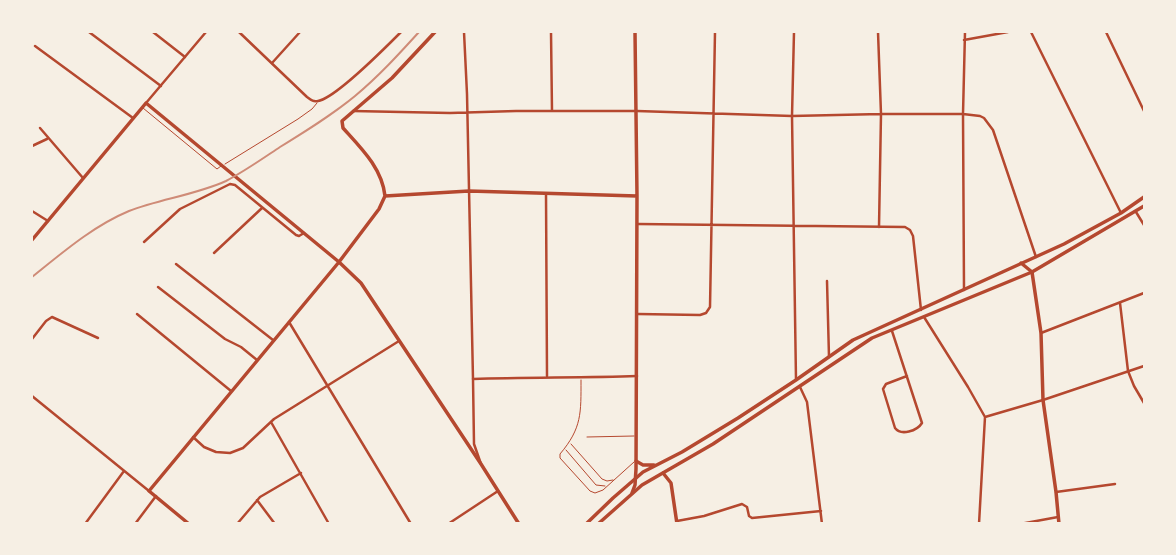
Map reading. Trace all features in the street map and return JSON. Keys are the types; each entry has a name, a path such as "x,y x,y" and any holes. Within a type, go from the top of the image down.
{"main road":[{"path":"189,523 149,491 339,262 383,204 385,196 381,179 374,165 342,125 343,119 392,78 435,32"},
{"path":"632,493 636,478 638,314 635,32"},
{"path":"32,240 146,103 361,283 519,523"},
{"path":"385,196 469,191 637,196"},
{"path":"586,523 636,478 738,418 863,334 1064,244 1121,213 1144,197"},
{"path":"598,523 632,493 713,444 872,338 1032,272 1144,206"},
{"path":"1021,263 1032,272 1041,333 1043,400 1059,523"},
{"path":"636,461 642,465 656,465"},
{"path":"663,473 671,483 677,522"}],"street":[{"path":"89,32 160,86"},
{"path":"153,32 185,57"},
{"path":"146,103 206,32"},
{"path":"239,32 307,97 316,101 347,81 401,32"},
{"path":"272,63 300,32"},
{"path":"464,32 474,444 481,464"},
{"path":"551,32 552,111"},
{"path":"638,314 696,316 707,312 710,304 715,32"},
{"path":"794,32 792,116 796,380"},
{"path":"878,32 881,114 878,227"},
{"path":"964,290 965,32"},
{"path":"964,40 1008,32"},
{"path":"1031,32 1121,213"},
{"path":"1112,32 1106,33 1144,111"},
{"path":"35,46 133,118"},
{"path":"352,111 637,111 792,116 979,116 990,124 1037,257"},
{"path":"40,128 83,178"},
{"path":"32,146 48,138"},
{"path":"144,242 180,209 230,184 235,185 297,236 302,232"},
{"path":"546,192 547,376"},
{"path":"214,253 262,208"},
{"path":"32,211 48,221"},
{"path":"1136,212 1144,225"},
{"path":"637,224 898,226 910,230 913,236 921,310"},
{"path":"176,264 274,341"},
{"path":"827,281 829,357"},
{"path":"158,287 257,360"},
{"path":"1041,333 1144,293"},
{"path":"1120,303 1128,372 1144,403"},
{"path":"136,314 231,391"},
{"path":"32,339 52,317 98,338"},
{"path":"924,317 985,417 979,523"},
{"path":"289,322 411,523"},
{"path":"892,331 907,376 922,423 919,428 902,433 895,428 883,389 886,384 907,376"},
{"path":"193,437 211,451 230,453 243,448 271,422 400,340"},
{"path":"985,417 1144,366"},
{"path":"472,379 636,376"},
{"path":"800,387 807,402 822,523"},
{"path":"32,396 149,491"},
{"path":"271,422 329,523"},
{"path":"85,523 124,471"},
{"path":"237,523 257,500 301,473"},
{"path":"1056,492 1115,484"},
{"path":"448,523 498,491"},
{"path":"135,523 156,496"},
{"path":"257,500 275,523"},
{"path":"677,522 742,504 747,507 752,518 821,511"},
{"path":"1020,523 1058,517"}],"lane":[{"path":"142,108 217,169 309,112 316,101"},
{"path":"581,378 579,422 569,443 560,454 561,458 590,491 598,493 636,461"},
{"path":"587,438 636,436"},
{"path":"569,443 602,479 615,479"},
{"path":"564,449 596,485 608,485"}],"railway":[{"path":"32,277 78,241 116,217 214,186 247,169 346,103 381,73 419,32"}]}
